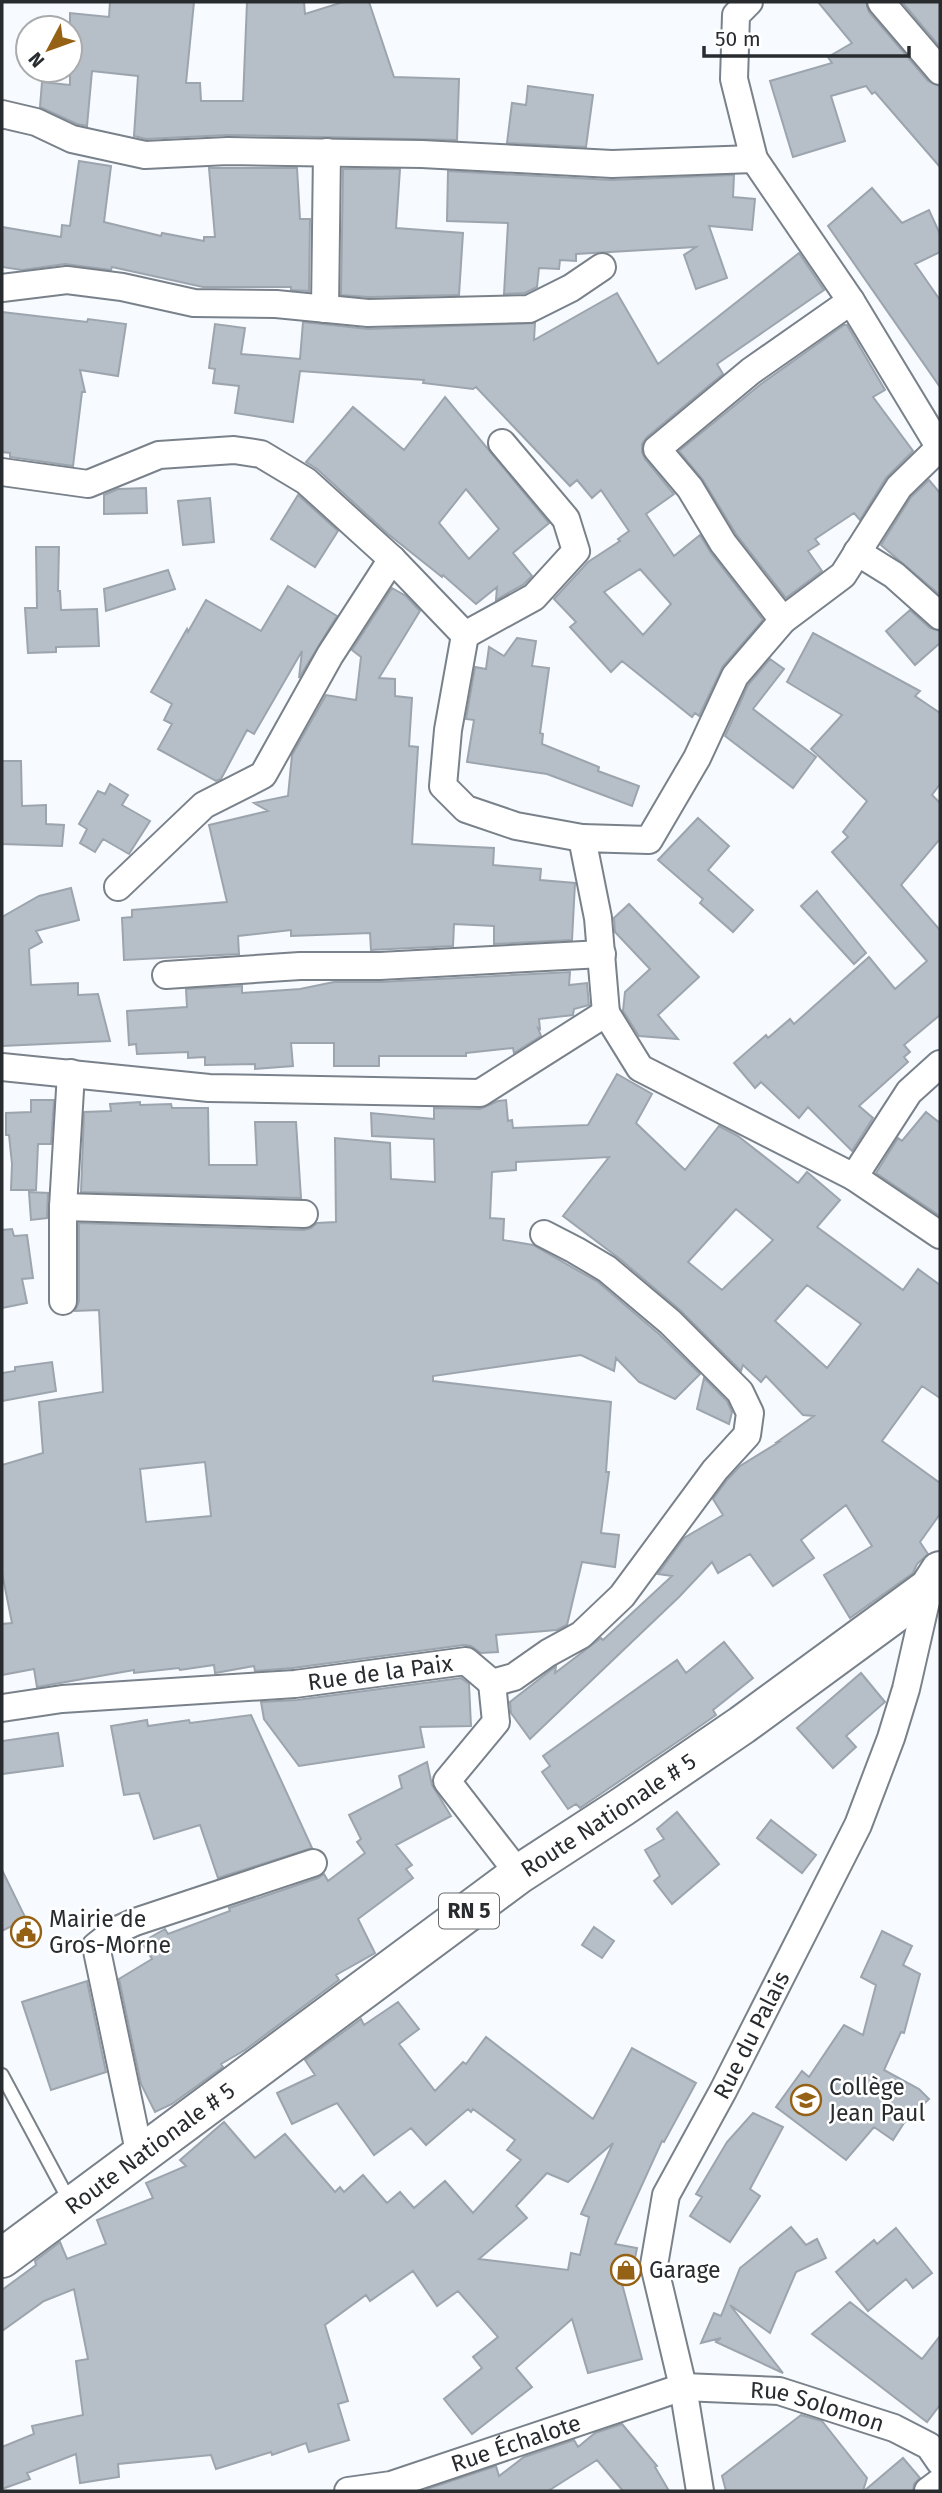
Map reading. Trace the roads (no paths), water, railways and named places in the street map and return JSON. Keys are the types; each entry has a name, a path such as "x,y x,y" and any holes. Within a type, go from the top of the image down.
{"main road":[{"name":"Route Nationale # 5","path":"2,2258 519,1874 742,1724 934,1579"}],"street":[{"path":"881,2 940,71"},
{"path":"465,635 447,730 443,786 466,809 516,826 582,838 649,840 697,758 735,676 783,620 843,575 899,486 940,447 851,301 754,159 734,79 737,6"},
{"path":"2,114 36,122 72,139 145,155 228,151 327,152 612,164 754,159"},
{"path":"325,309 327,152"},
{"path":"2,288 67,280 122,287 194,303 276,304 368,313 529,309 571,288 602,267"},
{"path":"783,620 723,543 690,488 657,449 751,370 851,301"},
{"path":"465,635 534,597 576,551 566,519 502,443"},
{"path":"2,472 88,484 159,455 234,450 261,454 306,481 392,559 465,635"},
{"path":"857,552 894,575 940,616"},
{"path":"118,887 204,804 263,775 330,655 392,559"},
{"path":"582,838 598,918 606,1013 640,1069 854,1177 940,1235"},
{"path":"166,975 300,966 380,966 602,954"},
{"path":"2,1067 209,1088 480,1093 606,1013"},
{"path":"854,1177 909,1093 940,1064"},
{"path":"63,1301 63,1207 71,1073"},
{"path":"63,1207 304,1214"},
{"path":"519,1874 447,1781 496,1722 492,1683 514,1677 548,1653 581,1635 605,1614 622,1596 715,1470 747,1435 750,1413 740,1392 670,1322 607,1269 544,1234"},
{"name":"Rue du Palais","path":"700,2491 683,2387 654,2265 666,2195 723,2091 858,1825 891,1738 934,1579"},
{"name":"Rue de la Paix","path":"2,1708 62,1699 295,1684 466,1661 492,1683"},
{"path":"140,2155 96,1946 115,1931 135,1922 313,1863"},
{"name":"Rue Solomon","path":"683,2387 779,2391 894,2428 929,2446 940,2462"},
{"name":"Rue Échalote","path":"348,2491 391,2485 683,2387"},
{"path":"928,2491 940,2483"}],"lane":[{"path":"2,2075 72,2205"}],"place":[{"name":"Mairie de Gros-Morne","path":"26,1932"},
{"name":"Collège Jean Paul","path":"806,2100"},
{"name":"Garage","path":"626,2270"}]}
